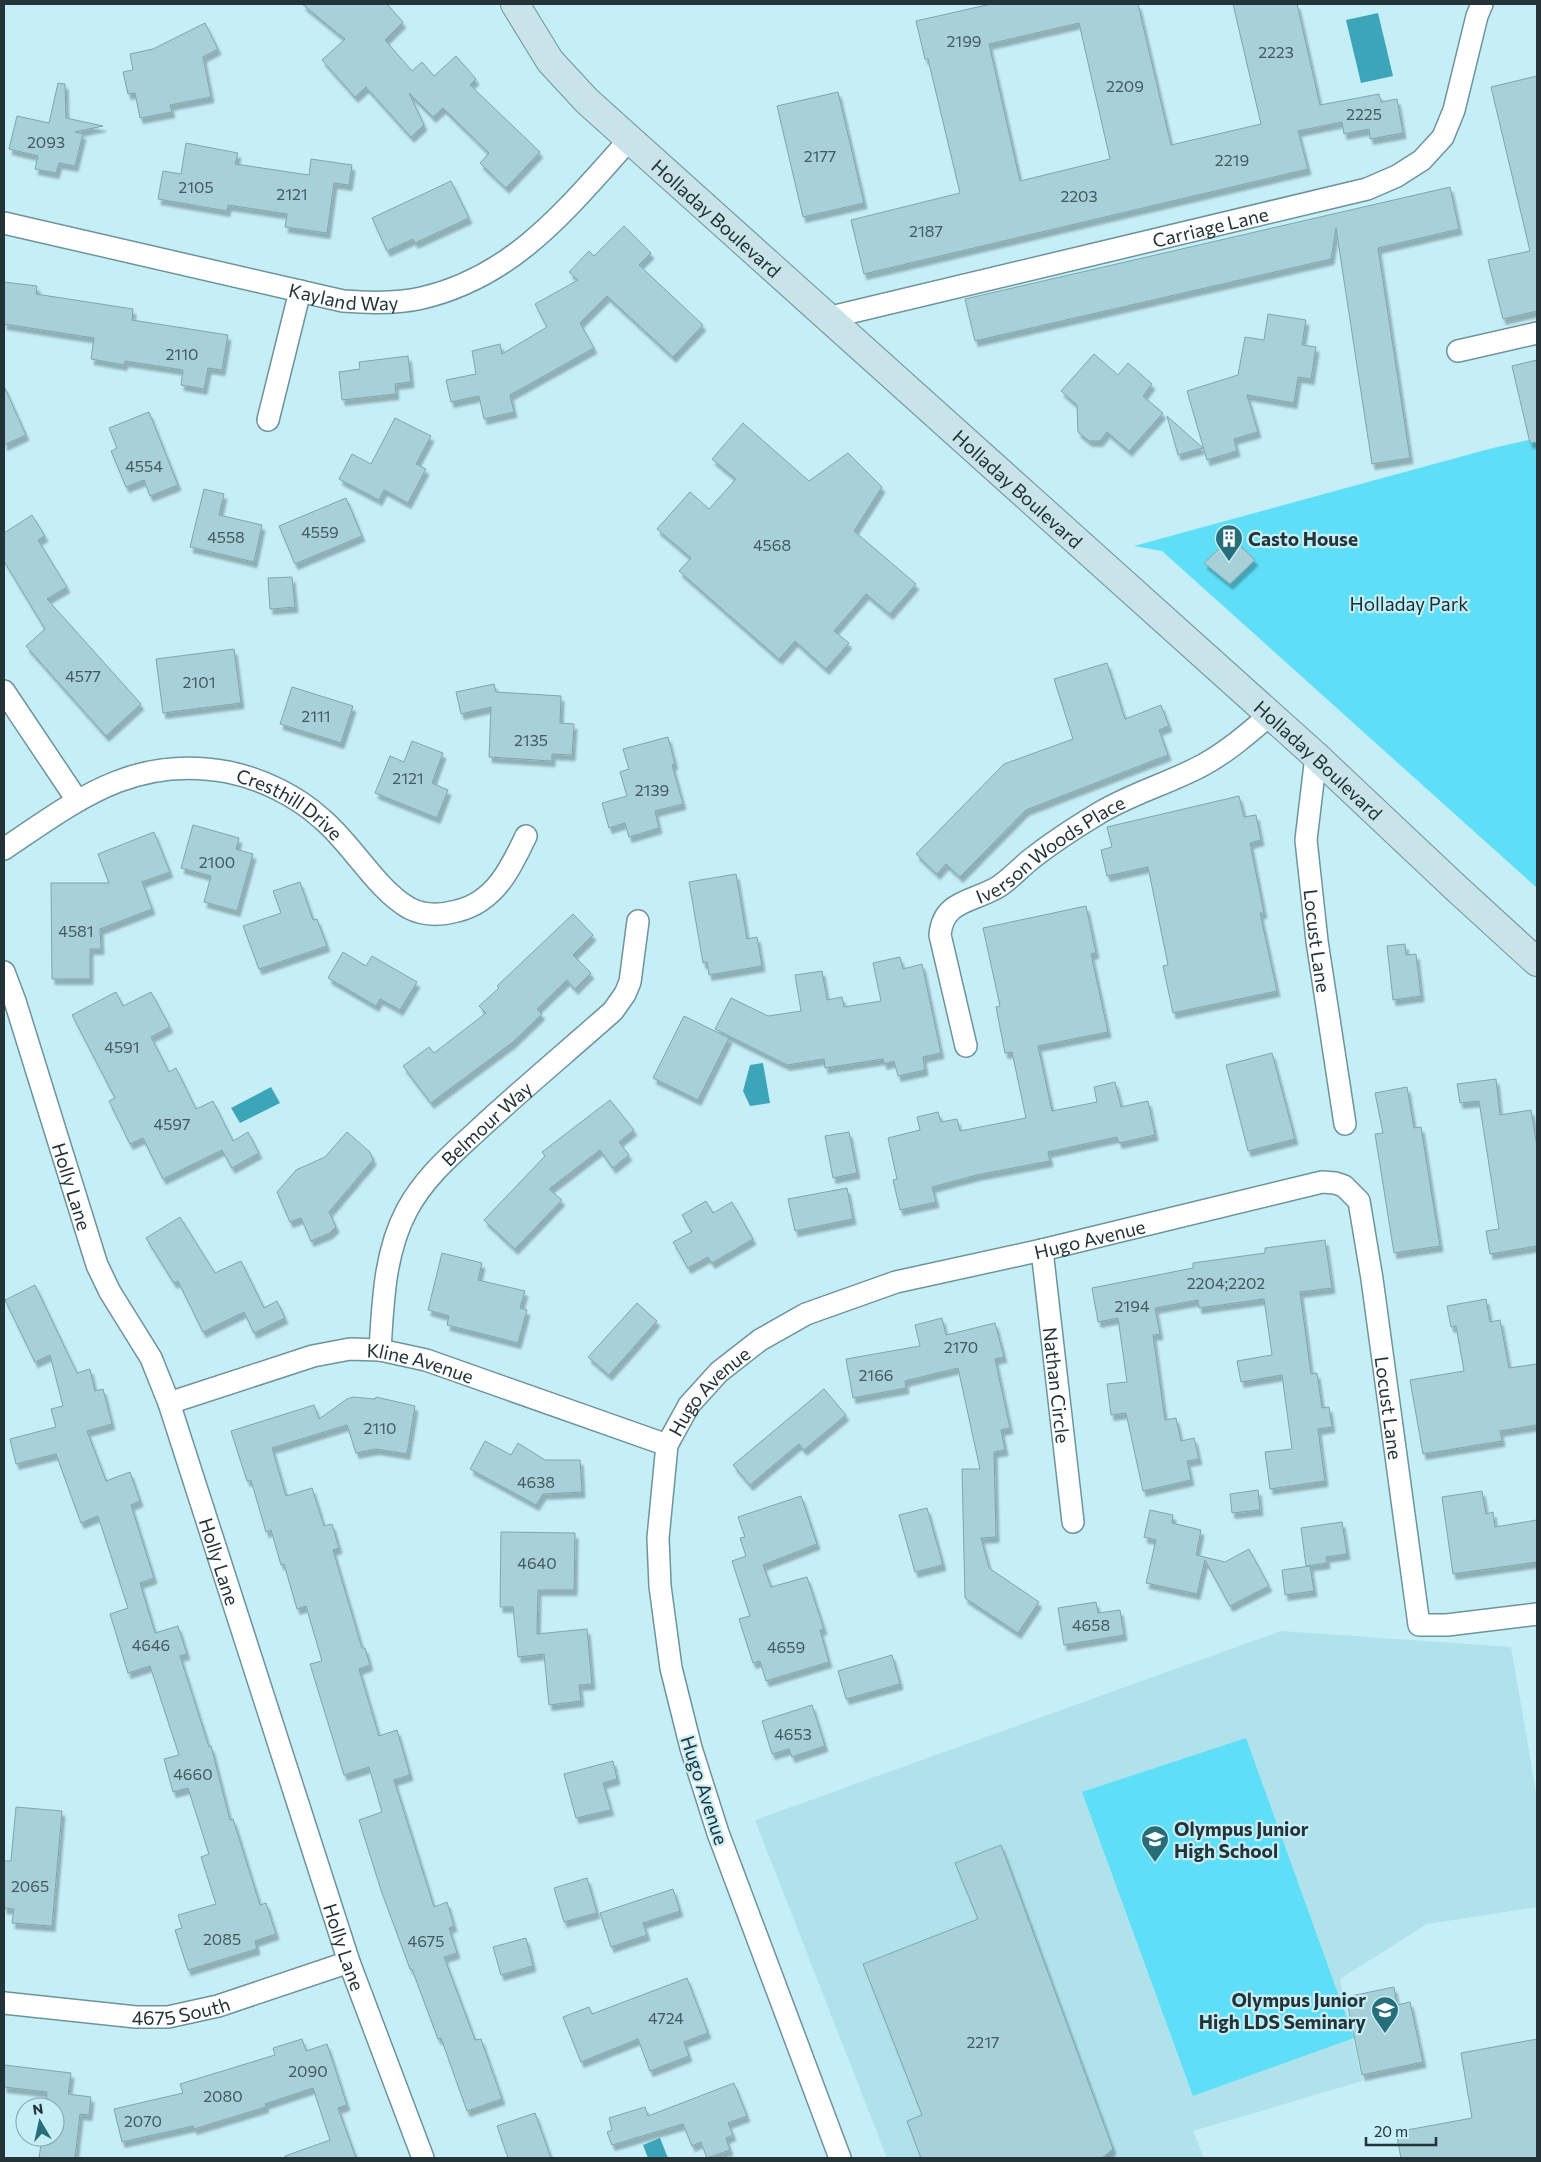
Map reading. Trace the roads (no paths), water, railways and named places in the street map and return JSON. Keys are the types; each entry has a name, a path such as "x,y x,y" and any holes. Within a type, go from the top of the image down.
{"street":[{"name":"Holladay Boulevard","path":"515,4 540,46 560,73 587,101 1316,756 1455,888 1537,962"},
{"name":"Carriage Lane","path":"827,318 1367,189 1397,176 1422,160 1443,137 1454,110 1477,16 1482,4"},
{"name":"Kayland Way","path":"4,223 343,302 375,303 421,299 460,287 496,270 527,247 569,207 630,140"},
{"path":"268,420 300,291"},
{"path":"1458,351 1537,333"},
{"path":"4,691 77,800"},
{"name":"Iverson Woods Place","path":"966,1046 940,935 942,922 948,913 957,905 998,887 1030,860 1097,814 1127,798 1204,764 1233,745 1270,715"},
{"name":"Locust Lane","path":"1316,756 1306,840 1317,941 1345,1124"},
{"name":"Cresthill Drive","path":"4,849 77,800 115,781 152,771 171,769 212,770 246,777 281,791 311,809 334,830 375,876 400,900 410,908 434,914 462,910 485,898 500,883 513,865 526,836"},
{"name":"Belmour Way","path":"380,1350 384,1287 392,1248 406,1210 429,1175 504,1106 614,1011 626,994 630,982 638,921"},
{"name":"Holly Lane","path":"4,972 15,1001 97,1265 110,1292 151,1358 169,1403 349,1962 423,2158"},
{"name":"Hugo Avenue","path":"840,2158 718,1833 691,1748 671,1668 660,1586 658,1538 667,1446 689,1406 719,1372 760,1340 806,1314 896,1282 1042,1250 1322,1182 1344,1186 1352,1193"},
{"name":"Locust Lane","path":"1352,1193 1359,1201 1372,1278 1419,1625 1447,1624 1537,1614"},
{"name":"Nathan Circle","path":"1042,1250 1073,1522"},
{"name":"Kline Avenue","path":"169,1403 313,1356 350,1348 380,1350 426,1360 667,1446"},
{"name":"4675 South","path":"4,2003 136,2017 168,2017 218,2006 349,1962"}],"place":[{"name":"Casto House","path":"1229,562"},
{"name":"Olympus Junior High School","path":"1155,1863"},
{"name":"Olympus Junior High LDS Seminary","path":"1385,2034"}],"park label":[{"name":"Holladay Park","path":"1409,603"}]}
